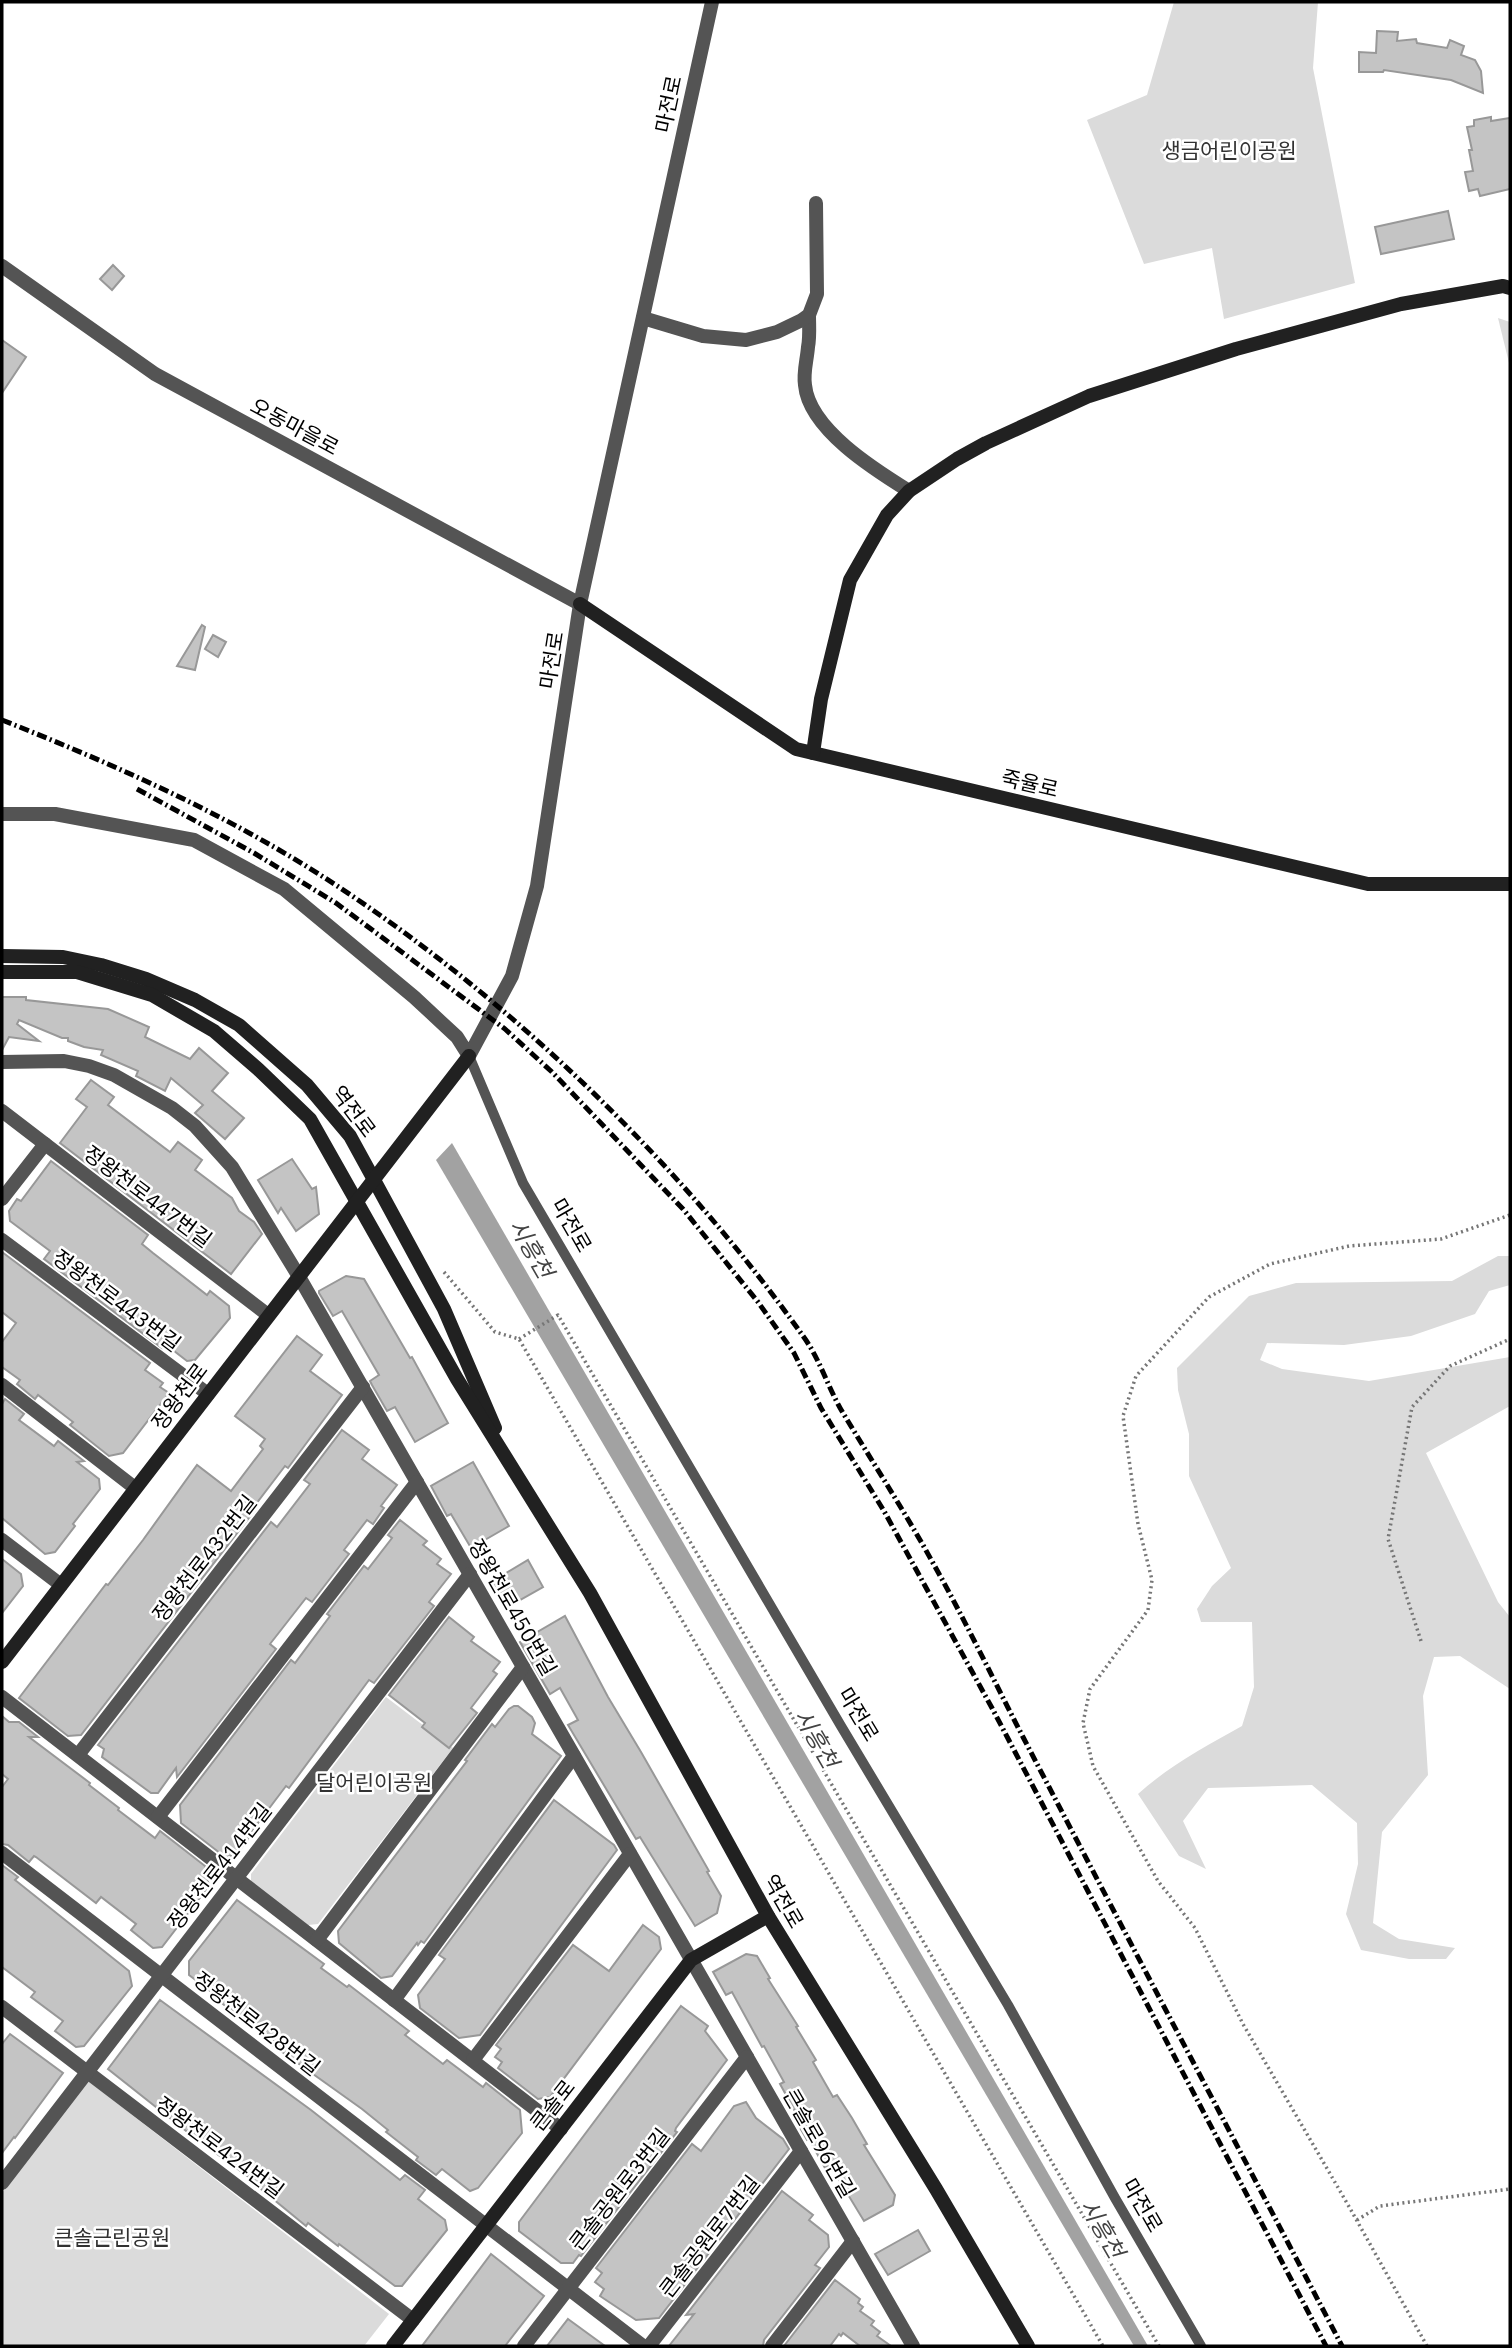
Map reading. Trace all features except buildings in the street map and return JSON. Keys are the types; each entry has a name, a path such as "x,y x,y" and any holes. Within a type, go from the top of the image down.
{"street":[{"name":"마전로","path":"469,1056 512,976 537,886 580,604 712,2"},
{"path":"643,318 703,336 746,340 777,332 802,320 816,302 816,203"},
{"name":"오동마을로","path":"2,265 155,374 580,604"},
{"path":"813,753 821,699 850,580 887,515 909,491 986,443 1089,396 1236,349 1401,304 1503,286 1510,288"},
{"path":"808,315 809,343 805,386 812,408 829,430 856,454 909,491"},
{"name":"죽율로","path":"580,604 796,749 1368,884 1510,884"},
{"path":"2,814 54,814 194,841 284,890 414,997 457,1037 469,1056"},
{"name":"역전로","path":"2,956 63,957 146,979 195,1000 239,1025 307,1085 350,1136 444,1309 514,1471"},
{"name":"역전로","path":"2,972 77,972 152,995 214,1031 310,1119 457,1380 590,1593 768,1916 936,2189 1028,2346"},
{"name":"정왕천로","path":"2,1662 469,1056"},
{"name":"정왕천로450번길","path":"2,1062 64,1061 114,1075 172,1108 195,1126 232,1167 363,1387 691,1960"},
{"name":"정왕천로447번길","path":"2,1111 268,1315"},
{"path":"2,1199 45,1144"},
{"name":"정왕천로443번길","path":"2,1240 208,1394"},
{"path":"2,1385 135,1489"},
{"name":"정왕천로432번길","path":"78,1755 363,1387"},
{"path":"158,1817 417,1482"},
{"path":"2,1540 61,1585"},
{"name":"정왕천로414번길","path":"2,2183 470,1574"},
{"path":"317,1940 523,1667"},
{"path":"2,1697 561,2129"},
{"path":"394,2000 574,1756"},
{"name":"정왕천로428번길","path":"2,1853 643,2346"},
{"path":"473,2060 630,1854"},
{"name":"큰솔로","path":"393,2346 691,1960 768,1916"},
{"name":"큰솔로96번길","path":"691,1960 909,2340"},
{"name":"정왕천로424번길","path":"4,2013 87,2072 413,2320"},
{"name":"큰솔공원로3번길","path":"524,2346 747,2057"},
{"name":"큰솔공원로7번길","path":"649,2346 801,2151"},
{"path":"772,2346 853,2241"},
{"path":"896,2346 909,2340"}],"lane":[{"name":"마전로","path":"469,1056 523,1183 1008,2005 1200,2346"}],"path":[{"path":"1426,2346 1357,2220 1243,2024 1195,1928 1158,1881 1093,1766 1083,1723 1090,1689 1148,1610 1152,1580 1138,1524 1123,1416 1136,1376 1209,1297 1270,1264 1349,1246 1441,1239 1510,1215"},
{"path":"417,1261 440,1267 495,1332 519,1339 1103,2346"},
{"path":"519,1339 558,1315 1159,2346"},
{"path":"1421,1641 1388,1539 1412,1407 1450,1366 1510,1339"},
{"path":"1357,2220 1380,2206 1510,2189"}],"green space":[{"name":"생금어린이공원","path":"1174,2 1318,2 1313,68 1355,283 1224,319 1212,248 1144,264 1087,120 1147,95"},
{"path":"1498,318 1510,322 1510,367"},
{"path":"1498,1256 1510,1256 1510,1285 1489,1291 1475,1314 1411,1336 1344,1345 1267,1343 1260,1360 1282,1369 1369,1381 1510,1357 1510,1406 1426,1453 1498,1602 1510,1617 1510,1689 1460,1656 1434,1657 1423,1696 1428,1775 1382,1832 1373,1923 1399,1939 1455,1948 1446,1959 1409,1959 1361,1950 1346,1914 1358,1864 1357,1823 1312,1785 1208,1788 1183,1821 1206,1869 1179,1856 1138,1794 1175,1765 1242,1726 1254,1687 1252,1622 1201,1622 1197,1609 1212,1586 1231,1568 1189,1476 1189,1434 1178,1390 1177,1368 1249,1296 1296,1283 1452,1281"},
{"name":"달어린이공원","path":"386,1697 453,1748 318,1924 308,1925 251,1884 251,1874"},
{"name":"큰솔근린공원","path":"87,2080 389,2314 364,2346 2,2346 2,2193"}],"shaded area":[{"path":"452,1143 1148,2346 1134,2346 436,1160"}],"railway":[{"path":"2,720 126,772 208,811 287,854 392,924 523,1028 585,1085 645,1145 754,1271 809,1345 843,1413 945,1584 1342,2346"},
{"path":"137,789 254,853 336,903 505,1029 552,1072 683,1209 758,1302 794,1353 821,1408 884,1511 992,1708 1326,2346"}],"water label":[{"name":"시흥천","path":"532,1248"},
{"name":"시흥천","path":"817,1738"},
{"name":"시흥천","path":"1103,2228"}]}
